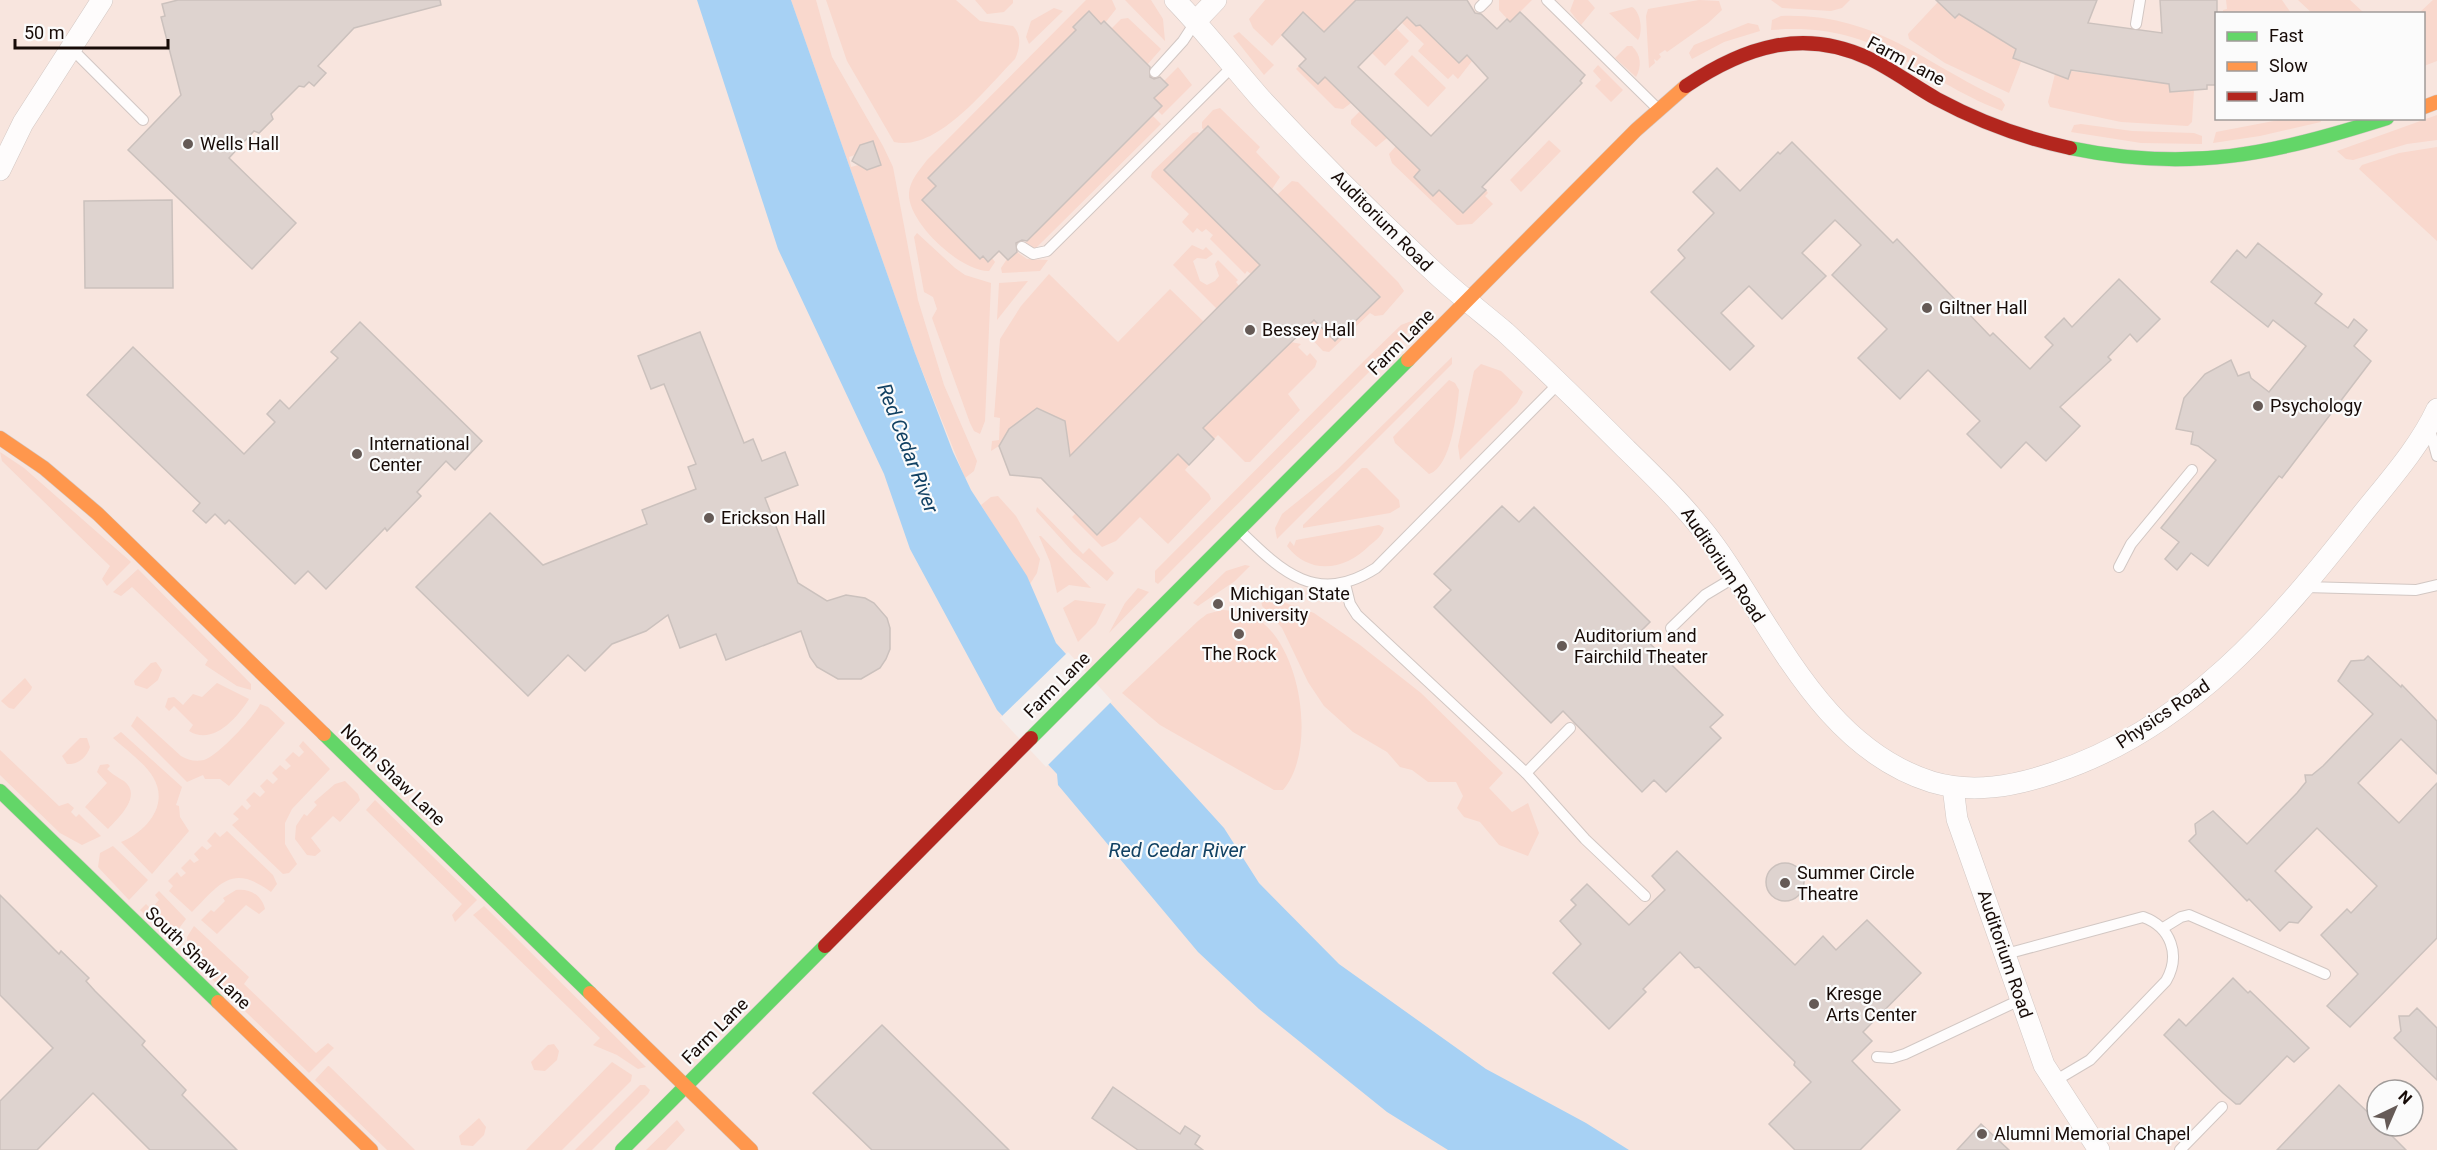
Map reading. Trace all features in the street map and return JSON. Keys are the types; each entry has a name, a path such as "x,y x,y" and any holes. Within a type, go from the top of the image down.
{"street":[{"path":"0,170 23,123 102,0"},
{"name":"Auditorium Road","path":"1176,0 1288,127 1467,302 1559,383 1682,504 1735,577 1803,681 1851,733 1874,752 1899,767 1929,781 1953,787 1957,819 2044,1065 2099,1150"},
{"path":"1196,21 1216,0"},
{"name":"Farm Lane","path":"622,1150 1019,748 1467,302 1657,109 1698,75 1719,62 1743,52 1793,43 1841,48 1861,55 1936,98 2030,138 2064,147 2140,158 2208,158 2260,153 2380,120"},
{"path":"0,148 23,123"},
{"name":"Physics Road","path":"1953,787 1975,789 2035,779 2077,764 2139,734 2210,684 2305,587 2433,417"},
{"name":"North Shaw Lane","path":"0,438 45,468 98,514 751,1150"},
{"name":"South Shaw Lane","path":"0,791 371,1150"}],"lane":[{"path":"1547,0 1657,109"},
{"path":"2136,24 2140,0"},
{"path":"1155,72 1183,41 1196,21"},
{"path":"71,48 143,120"},
{"path":"1022,247 1033,254 1047,251 1233,66"},
{"path":"1238,529 1266,556 1295,578 1328,585 1345,584 1376,568 1559,383"},
{"path":"2433,417 2437,456"},
{"path":"2119,567 2131,544 2192,470"},
{"path":"1671,628 1706,595 1735,577"},
{"path":"1345,584 1350,604 1357,615 1526,773 1585,839 1645,896"},
{"path":"2305,587 2416,590 2437,585"},
{"path":"1526,773 1570,728"},
{"path":"2163,928 2181,916 2189,915 2325,974"},
{"path":"2006,954 2054,943 2143,917 2163,928 2173,948 2173,964 2166,981 2090,1060 2054,1082"},
{"path":"1877,1057 1892,1058 1905,1054 2022,999"},
{"path":"2180,1150 2222,1107"}],"shaded area":[{"name":"Michigan State University","path":"0,0 2437,0 2437,1150 0,1150"},
{"path":"791,0 816,0 832,57 893,167 918,300 944,385 977,461 974,471 965,478 915,353","holes":["870,142 874,145 880,162 877,166 867,170 862,164 851,167 849,157 858,154 860,145"]},
{"path":"826,0 956,0 980,21 1013,26 1019,37 1018,50 1015,59 976,100 944,128 928,137 911,142 894,142 847,61"},
{"path":"975,0 1013,0 1013,3 1004,12 987,14"},
{"path":"1086,0 1112,0 1116,9 1105,23 1101,24 1089,12 1073,27 1076,30 928,178 936,186 922,200 980,258 983,256 988,262 992,258 995,262 989,271 977,269 951,254 926,231 911,205 909,193 911,184 927,160"},
{"path":"1125,0 1151,0 1163,19 1165,41"},
{"path":"1265,0 1356,0 1324,32 1303,12 1272,46 1253,28 1249,19"},
{"path":"1499,0 1532,0 1510,22 1499,10"},
{"path":"1574,0 1588,0 1595,8 1581,25 1570,11"},
{"path":"1699,0 1719,1 1722,10 1708,23 1667,52 1665,50 1659,54 1661,57 1657,61 1654,59 1655,63 1649,68 1646,16 1648,9"},
{"path":"1771,0 1850,0 1842,8 1831,11 1782,8"},
{"path":"2226,0 2282,0 2290,12 2223,12 2227,9"},
{"path":"2298,0 2350,0 2363,12 2311,12"},
{"path":"2433,0 2437,0 2437,61 2425,66 2425,12 2420,12"},
{"path":"1938,2 1954,18 1959,14 2016,49 2013,58 2021,62 2009,93 1945,63 1909,39 1908,34"},
{"path":"1632,7 1640,22 1638,40 1609,13"},
{"path":"1054,8 1063,11 1029,44 1026,37 1031,21"},
{"path":"1781,16 1814,17 1844,22 1871,31 1897,42 2001,99 2005,105 2002,111 1985,104 1884,50 1860,40 1805,29 1771,30 1772,20"},
{"path":"1407,17 1416,26 1419,24 1472,61 1458,79 1453,74 1448,79 1418,51 1424,44 1401,22"},
{"path":"1128,18 1161,49 1147,65 1111,29 1121,19"},
{"path":"1748,23 1758,25 1760,31 1724,42 1692,59 1689,53 1694,45"},
{"path":"1396,28 1409,41 1385,66 1372,53"},
{"path":"1239,32 1274,65 1264,75 1233,36"},
{"path":"1627,46 1632,46 1639,57 1640,65 1636,77 1615,58"},
{"path":"1412,55 1446,88 1428,107 1394,74"},
{"path":"1598,65 1623,90 1611,102 1595,86 1601,80 1593,71"},
{"path":"1299,66 1318,83 1325,77 1351,103 1343,109 1335,108 1296,69"},
{"path":"1178,67 1192,85 1162,115 1158,111 1162,106 1154,98 1167,85 1164,81"},
{"path":"2071,71 2169,84 2170,91 2194,90 2192,122 2188,126 2121,122 2050,107 2048,102 2055,74 2068,79"},
{"path":"1220,108 1260,147 1256,152 1280,177 1272,189 1209,126 1204,130 1202,128 1202,122 1213,110"},
{"path":"1360,111 1387,138 1376,147 1351,124 1351,120"},
{"path":"2437,115 2437,140 2407,144 2353,160 2346,159 2337,151 2425,120"},
{"path":"1153,116 1161,124 1035,249 1024,244"},
{"path":"2279,120 2320,120 2321,122 2260,136 2213,143 2216,132"},
{"path":"2074,125 2132,131 2194,133 2202,136 2202,144 2141,143 2071,132"},
{"path":"1193,133 1200,134 1165,170 1263,268 1251,274 1247,271 1245,274 1210,239 1213,235 1206,229 1202,232 1197,228 1193,233 1182,222 1189,214 1151,177 1152,172"},
{"path":"1549,140 1561,151 1521,192 1510,180"},
{"path":"1396,146 1420,170 1414,177 1433,196 1439,190 1463,213 1486,190 1488,193 1485,196 1493,204 1472,224 1457,225 1392,163 1389,154"},
{"path":"2437,147 2437,241 2359,169 2362,165 2399,153"},
{"path":"1292,181 1298,182 1398,282 1404,291 1383,315 1375,316 1370,313 1329,352 1323,351 1308,335 1311,317 1335,341 1380,296 1277,195"},
{"path":"917,233 965,275 991,283 985,421 980,434 974,431 970,423 932,318 937,309 933,297 924,292 914,237"},
{"path":"1192,245 1203,250 1206,247 1213,254 1206,259 1197,258 1193,261 1200,281 1207,285 1215,281 1219,276 1215,264 1218,260 1238,280 1236,282 1239,286 1217,309 1173,265"},
{"path":"1017,252 1027,259 1048,260 1040,271 1002,273 1001,268 1007,259"},
{"path":"1049,274 1118,342 1170,289 1204,322 1070,456 1037,409 1017,422 999,446 991,451 992,441 999,440 1000,418 994,417 1000,339 1021,306"},
{"path":"1028,281 997,320 999,283"},
{"path":"1414,320 1405,336 1158,584 1155,582 1155,571 1401,325"},
{"path":"1291,342 1301,344 1298,347 1307,356 1310,353 1317,361 1315,367 1288,394 1300,410 1250,462 1245,462 1218,435 1214,439 1203,428"},
{"path":"1452,357 1452,364 1277,539 1275,528 1282,514 1338,469"},
{"path":"1481,364 1501,371 1523,392 1517,403 1460,460 1458,446 1474,371"},
{"path":"1449,380 1455,383 1459,390 1452,438 1443,461 1429,474 1395,443 1393,437"},
{"path":"0,452 24,468 131,562 107,586 102,579 110,566 2,461"},
{"path":"1178,454 1189,465 1185,470 1209,494 1211,499 1168,544 1140,517 1116,541 1102,547 1072,517 1076,513 1098,534"},
{"path":"1362,468 1367,468 1399,500 1400,507 1390,513 1303,528 1303,525"},
{"path":"998,496 1016,516 1040,559 1037,573 1030,584 981,505 991,497"},
{"path":"1037,507 1083,554 1089,548 1114,573 1107,581 1073,552 1036,511"},
{"path":"1379,525 1384,528 1378,538 1360,554 1339,564 1317,566 1296,556 1287,546 1290,541 1294,546 1296,540"},
{"path":"1039,536 1091,588 1069,585 1057,593 1050,562"},
{"path":"1245,565 1250,566 1235,581 1198,606 1193,603 1226,571"},
{"path":"138,569 251,684 251,690 237,686 205,665 208,660 132,587 121,596 113,592"},
{"path":"1138,588 1149,592 1109,633 1125,603"},
{"path":"1261,599 1283,602 1314,613 1360,645 1421,693 1503,773 1489,788 1512,812 1528,803 1539,833 1528,856 1499,845 1480,822 1464,817 1457,808 1463,796 1456,782 1428,782 1412,770 1400,767 1387,752 1353,732 1324,706 1308,682 1282,628 1262,606"},
{"path":"1075,600 1106,604 1096,624 1078,642 1063,608"},
{"path":"1222,610 1250,615 1270,630 1283,649 1293,672 1302,724 1300,750 1294,772 1283,790 1274,790 1160,725 1122,693 1198,621 1207,614"},
{"path":"156,662 162,670 158,680 147,689 135,685 134,681 151,663"},
{"path":"25,678 32,687 31,690 14,709 9,708 1,701"},
{"path":"217,683 249,699 224,728 207,735 198,735 189,731 193,725 174,706 169,711 165,707 168,698 174,697 183,705 193,694 202,697"},
{"path":"260,704 268,707 285,723 229,786 220,779 205,779 203,775 187,782 131,726 137,716 181,756 201,761 226,744 251,718"},
{"path":"121,732 182,787 176,805 179,806 180,817 189,831 152,874 121,842 139,832 153,816 159,798 158,787 145,766 113,738"},
{"path":"80,738 87,738 89,751 78,762 67,764 62,756"},
{"path":"303,741 330,769 292,809 285,823 285,844 297,864 289,873 283,874 232,825 239,819 233,814 242,805 247,810 251,806 246,800 254,792 260,797 265,792 260,786 267,779 273,784 278,779 272,773 280,765 286,770 291,766 285,760 293,752 299,757 304,752 299,746"},
{"path":"0,750 59,806 68,803 74,808 71,812 76,817 79,814 101,836 82,845 60,833 0,775"},
{"path":"100,765 110,766 107,769 124,781 131,793 127,806 108,829 85,807 107,783 97,772"},
{"path":"345,781 358,794 360,800 340,822 333,816 311,838 321,851 315,856 307,855 295,839 296,826 304,814 307,816 317,805 314,802 335,784"},
{"path":"375,800 477,900 455,922 452,915 462,904 366,810"},
{"path":"227,831 273,875 277,884 271,892 258,883 236,878 219,886 192,912 169,891 173,886 168,881 177,872 181,877 186,873 181,868 190,859 194,863 199,860 194,854 202,846 207,850 212,846 207,841 215,832 220,837"},
{"path":"113,846 148,880 129,900 98,867 100,853"},
{"path":"236,890 246,890 258,896 265,909 259,914 246,905 217,934 201,920 225,901 223,898"},
{"path":"159,891 186,919 171,939 140,910 146,904 151,909 159,900 155,895"},
{"path":"484,906 646,1067 638,1069 617,1055 593,1045 600,1038 473,915"},
{"path":"194,926 249,977 244,984 316,1053 328,1043 334,1048 309,1073 188,956 187,937"},
{"path":"554,1044 559,1051 557,1060 545,1071 534,1070 531,1062 548,1045"},
{"path":"612,1062 632,1075 631,1081 562,1150 526,1150"},
{"path":"328,1066 415,1150 387,1150 315,1080"},
{"path":"640,1085 645,1085 650,1090 648,1094 592,1150 575,1150"},
{"path":"479,1118 486,1127 484,1135 473,1146 461,1145 459,1136"},
{"path":"677,1120 685,1130 666,1150 646,1150"}],"water":[{"name":"Red Cedar River","path":"697,0 791,0 915,353 953,452 971,490 1027,576 1056,643 1224,828 1259,883 1339,964 1486,1069 1586,1123 1629,1150 1448,1150 1387,1112 1259,1009 1198,952 1058,785 1057,774 997,710 910,549 884,474 778,249"}],"pier":[{"path":"1068,652 1112,701 1046,767 1000,718"}],"building":[{"name":"Wells Hall","path":"178,0 440,0 441,5 354,28 318,66 326,73 314,86 309,82 304,87 299,86 271,114 273,119 259,133 254,131 229,158 296,223 252,269 128,150 181,95 161,17 165,16 162,4"},
{"path":"1356,0 1467,0 1475,13 1481,14 1497,29 1507,19 1510,22 1520,12 1585,75 1580,81 1582,83 1482,187 1486,190 1463,213 1439,190 1433,196 1414,177 1420,170 1325,77 1318,84 1299,66 1306,59 1282,35 1303,12 1324,32","holes":["1407,17 1416,26 1420,25 1459,63 1467,55 1488,78 1431,136 1358,67"]},
{"path":"1936,0 2097,0 2088,23 2162,33 2160,0 2217,0 2215,85 2207,85 2207,89 2170,92 2169,84 2071,70 2068,79 2013,58 2016,49 1959,14 1955,18"},
{"path":"1089,11 1101,24 1104,21 1150,67 1150,77 1154,79 1160,77 1168,85 1154,98 1162,106 1027,241 1022,240 1016,243 1017,252 1008,260 999,251 988,262 983,256 980,259 922,200 936,186 928,178 1076,30 1073,27"},
{"name":"Bessey Hall","path":"1208,126 1380,297 1335,341 1314,320 1203,428 1214,439 1189,465 1178,454 1097,535 1041,478 1010,475 999,446 1009,429 1037,408 1065,421 1070,456 1260,265 1164,170"},
{"path":"873,141 881,165 867,170 852,161 860,145"},
{"name":"Giltner Hall","path":"1792,142 1893,243 1897,239 1990,336 1993,333 2030,369 2053,345 2045,337 2064,318 2072,327 2119,279 2160,319 2137,342 2130,334 2108,357 2111,360 2060,407 2080,426 2046,461 2026,442 2001,468 1967,434 1980,421 1928,370 1900,399 1858,358 1887,329 1832,275 1861,245 1835,220 1802,253 1826,276 1782,319 1749,286 1721,313 1754,346 1730,370 1651,292 1685,258 1678,250 1714,213 1693,192 1717,168 1740,191 1778,152 1780,154"},
{"path":"172,200 173,288 85,288 84,201"},
{"name":"Psychology","path":"2258,243 2322,294 2315,303 2348,328 2354,319 2367,330 2354,346 2371,361 2282,478 2279,476 2208,566 2191,553 2177,570 2165,559 2179,542 2161,528 2216,460 2198,446 2191,444 2193,432 2176,429 2184,398 2205,374 2231,360 2238,376 2249,372 2251,378 2269,392 2306,346 2273,320 2268,327 2211,282 2237,250 2246,258"},
{"name":"International Center","path":"360,322 482,441 455,470 446,461 417,492 421,496 387,531 385,528 326,589 308,571 295,584 229,520 225,524 215,514 206,523 193,511 200,503 87,395 133,347 244,454 275,422 267,414 280,400 289,409 338,358 331,352"},
{"name":"Erickson Hall","path":"700,332 744,443 753,439 762,461 785,452 798,485 765,498 798,583 827,601 846,595 865,598 874,603 887,618 890,628 890,649 886,659 880,668 861,679 838,679 817,667 810,657 801,631 726,660 716,634 680,648 668,615 646,631 612,644 585,671 568,655 528,696 416,587 490,513 543,565 647,524 642,510 696,489 688,467 696,464 664,384 651,389 638,356"},
{"name":"Auditorium and Fairchild Theater","path":"1502,506 1519,522 1534,507 1650,622 1639,633 1723,715 1710,727 1721,738 1666,792 1654,780 1642,792 1563,711 1551,723 1434,607 1451,590 1434,574"},
{"path":"2368,656 2401,687 2402,685 2437,721 2437,774 2401,739 2358,783 2399,823 2437,783 2437,938 2350,1027 2327,1006 2358,974 2321,935 2347,909 2351,913 2377,886 2317,828 2275,871 2312,907 2298,923 2289,922 2280,931 2249,899 2247,901 2189,841 2196,834 2195,824 2213,811 2247,844 2297,793 2306,782 2305,775 2312,775 2323,766 2373,714 2338,681 2351,661 2364,660"},
{"name":"Kresge Arts Center","path":"1677,851 1795,965 1823,936 1836,950 1867,920 1921,973 1863,1032 1872,1041 1852,1061 1900,1110 1860,1150 1795,1150 1769,1124 1811,1082 1794,1065 1795,1062 1699,967 1695,968 1680,952 1643,989 1646,992 1609,1029 1553,973 1581,944 1560,921 1576,905 1571,900 1587,884 1629,925 1665,890 1652,876"},
{"name":"Summer Circle Theatre","path":"1785,863 1798,869 1804,882 1798,895 1785,901 1772,895 1766,882 1772,869"},
{"path":"0,895 59,954 61,951 89,978 86,981 145,1041 142,1045 186,1090 182,1095 237,1150 150,1150 93,1093 37,1150 0,1150 0,1101 53,1048 0,995"},
{"path":"2233,978 2248,993 2250,991 2309,1048 2294,1062 2287,1056 2240,1104 2236,1104 2223,1093 2164,1035 2179,1019 2186,1026"},
{"path":"2417,1008 2437,1028 2437,1080 2394,1038 2401,1031 2399,1016 2409,1016"},
{"path":"882,1025 1009,1150 872,1150 813,1093"},
{"path":"2339,1085 2365,1110 2365,1138 2394,1138 2406,1150 2277,1150"},
{"path":"1113,1087 1180,1134 1185,1126 1200,1136 1195,1144 1203,1150 1138,1150 1092,1118"},
{"name":"Alumni Memorial Chapel","path":"1981,1124 2009,1150 1957,1150"}],"traffic: fast":[{"path":"2070,148 2154,159 2231,156 2306,141 2381,120"},
{"path":"1031,738 1408,360"},
{"path":"324,734 590,993"},
{"path":"0,791 218,1002"},
{"path":"622,1150 825,946"}],"traffic: slow":[{"path":"1408,360 1636,130 1686,86"},
{"path":"2425,107 2437,102"},
{"path":"0,438 44,468 98,514 324,734"},
{"path":"590,993 751,1150"},
{"path":"218,1002 371,1150"}],"traffic: jam":[{"path":"1686,86 1708,72 1752,52 1798,43 1821,44 1845,49 1870,59 1968,115 2018,134 2070,148"},
{"path":"825,946 1031,738"}],"place":[{"name":"Wells Hall","path":"188,144"},
{"name":"Giltner Hall","path":"1927,308"},
{"name":"Bessey Hall","path":"1250,330"},
{"name":"Psychology","path":"2258,406"},
{"name":"International Center","path":"357,454"},
{"name":"Erickson Hall","path":"709,518"},
{"name":"Michigan State University","path":"1218,604"},
{"name":"The Rock","path":"1239,634"},
{"name":"Auditorium and Fairchild Theater","path":"1562,646"},
{"name":"Summer Circle Theatre","path":"1785,883"},
{"name":"Kresge Arts Center","path":"1814,1004"},
{"name":"Alumni Memorial Chapel","path":"1982,1134"}]}
